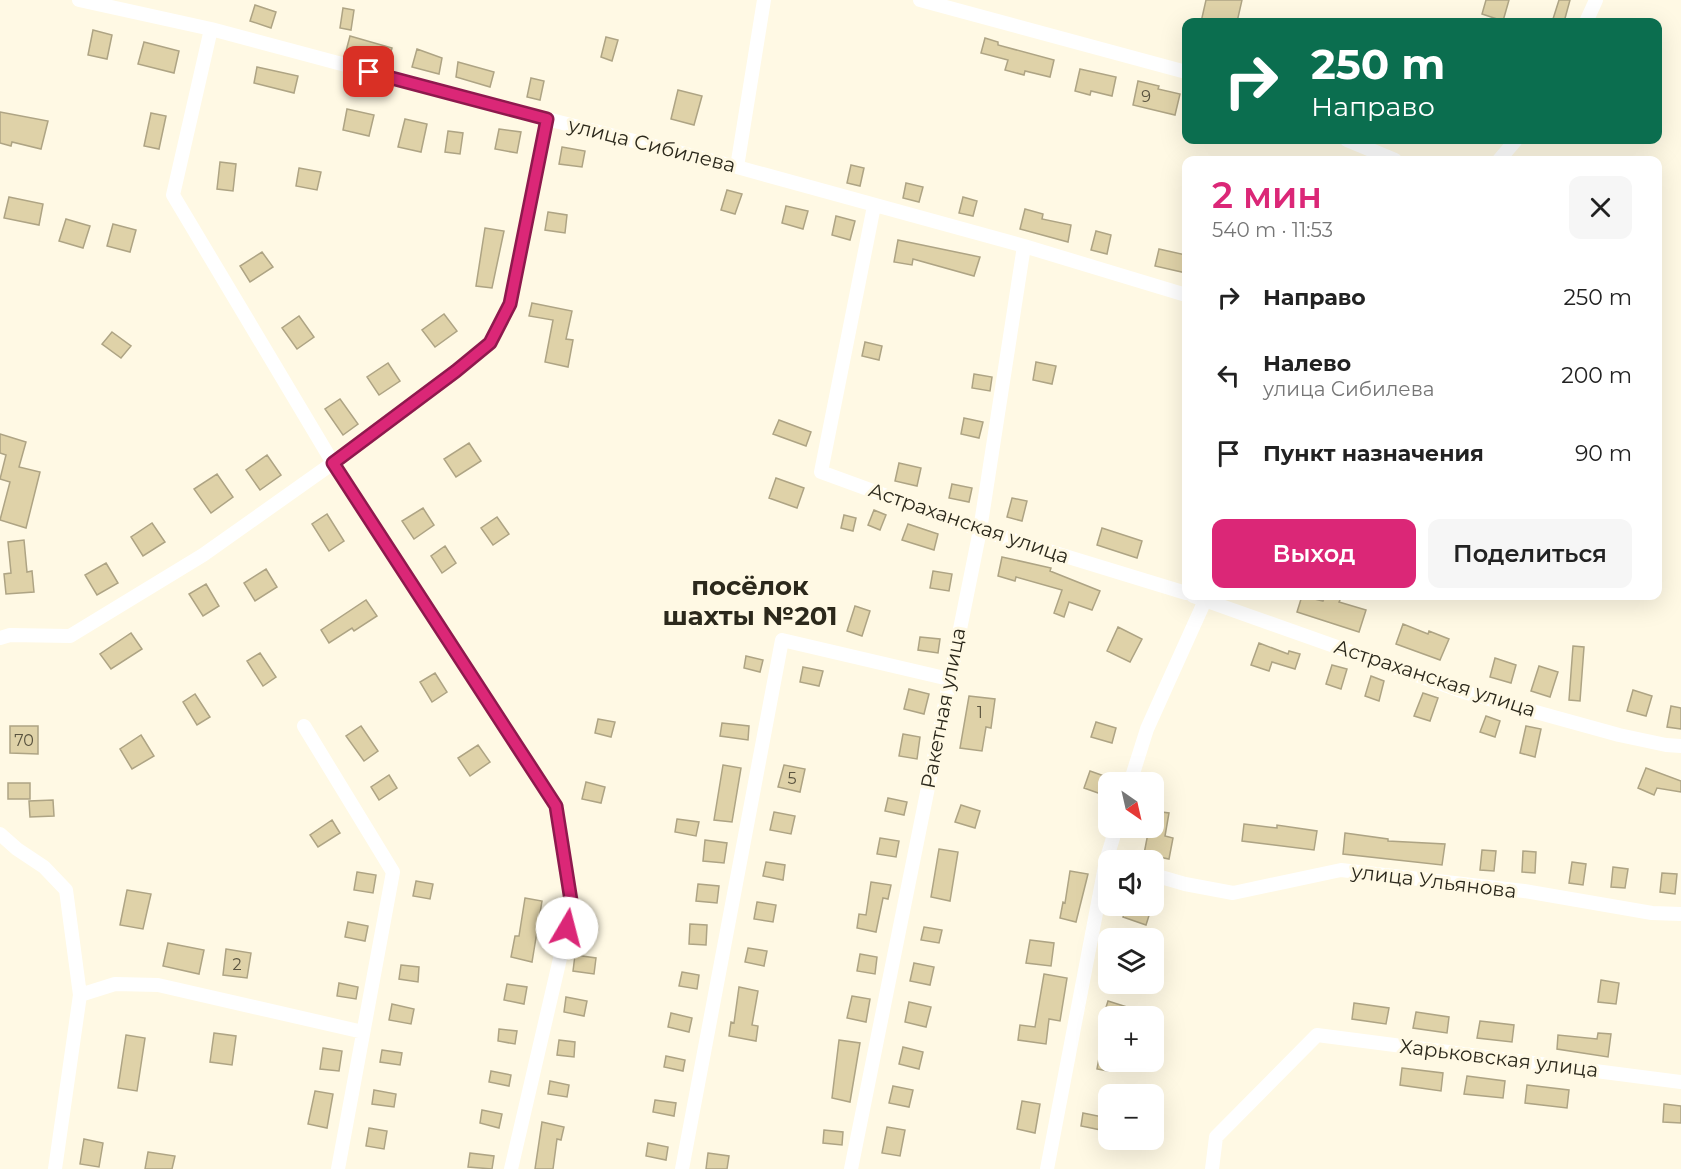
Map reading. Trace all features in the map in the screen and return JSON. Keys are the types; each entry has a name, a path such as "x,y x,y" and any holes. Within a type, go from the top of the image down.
{"street":[{"name":"улица Сибилева","path":"79,0 211,29 737,167 1024,246 1182,294"},
{"path":"737,167 764,0"},
{"path":"920,0 1182,71"},
{"path":"1588,18 1596,0"},
{"path":"211,29 173,195 333,463 556,806 572,907 511,1169"},
{"path":"0,638 10,635 70,636 203,555 333,463 490,343 510,304 547,119"},
{"path":"1357,144 1385,156"},
{"path":"1502,156 1512,144"},
{"name":"Астраханская улица","path":"874,206 821,472 980,530 1182,592"},
{"name":"Ракетная улица","path":"851,1169 980,530 1024,246"},
{"path":"1133,772 1147,729 1201,600"},
{"name":"Астраханская улица","path":"1210,600 1464,692 1620,735 1681,746"},
{"path":"682,1169 782,640 949,679"},
{"path":"304,726 393,872 338,1169"},
{"path":"0,834 17,849 44,867 66,891 80,995 55,1169"},
{"name":"улица Ульянова","path":"1164,878 1233,893 1341,870 1524,891 1652,913 1681,914"},
{"path":"1047,1169 1098,907"},
{"path":"80,995 115,984 158,985 363,1032"},
{"name":"Харьковская улица","path":"1212,1169 1216,1137 1317,1035 1681,1082"}],"building":[{"path":"1206,0 1242,0 1238,18 1202,18"},
{"path":"1486,0 1509,0 1504,18 1482,14"},
{"path":"1559,0 1570,0 1565,18 1553,18"},
{"path":"255,5 276,12 271,28 250,21"},
{"path":"343,8 354,10 351,30 340,28"},
{"path":"93,30 112,35 107,59 88,55"},
{"path":"350,36 392,48 388,63 345,55"},
{"path":"606,37 618,40 612,61 601,57"},
{"path":"985,38 998,42 998,45 1054,60 1050,77 1025,71 1024,75 1005,70 1008,60 981,53"},
{"path":"144,42 179,51 174,73 138,64"},
{"path":"417,49 442,58 439,74 412,67"},
{"path":"458,62 494,72 490,87 456,77"},
{"path":"257,67 298,76 294,93 254,83"},
{"path":"1080,69 1116,77 1112,96 1091,91 1090,95 1075,91"},
{"path":"531,78 544,81 540,100 527,97"},
{"path":"1138,81 1180,94 1175,115 1133,105"},
{"path":"678,90 702,96 694,125 671,119"},
{"path":"347,109 374,115 369,136 343,130"},
{"path":"0,112 48,121 41,149 12,142 11,146 0,143"},
{"path":"151,113 166,116 159,149 144,146"},
{"path":"405,119 427,124 421,152 398,147"},
{"path":"499,129 521,132 517,153 495,149"},
{"path":"448,131 463,133 460,154 445,152"},
{"path":"562,147 585,151 582,167 559,164"},
{"path":"220,162 236,164 233,191 217,189"},
{"path":"851,165 864,168 860,186 847,183"},
{"path":"299,168 321,172 317,190 296,186"},
{"path":"906,183 923,187 919,202 903,198"},
{"path":"727,190 742,194 735,214 721,210"},
{"path":"9,197 43,204 39,225 4,218"},
{"path":"963,197 977,201 973,216 959,213"},
{"path":"786,206 808,211 803,229 782,223"},
{"path":"1025,209 1043,214 1042,219 1071,225 1068,242 1020,229"},
{"path":"548,212 567,215 565,233 545,230"},
{"path":"836,216 855,221 850,240 832,235"},
{"path":"66,219 90,226 83,248 59,241"},
{"path":"113,224 136,230 130,252 107,246"},
{"path":"485,228 504,231 492,288 476,286"},
{"path":"1096,231 1111,235 1107,254 1091,250"},
{"path":"898,240 980,257 974,276 913,259 912,265 894,262"},
{"path":"1159,249 1182,254 1182,272 1155,266"},
{"path":"262,252 273,267 250,282 240,266"},
{"path":"532,303 572,311 566,339 573,340 568,367 545,362 553,320 529,316"},
{"path":"444,314 457,331 435,347 422,330"},
{"path":"299,316 314,337 297,349 282,328"},
{"path":"112,332 131,346 121,358 102,344"},
{"path":"865,342 882,346 879,360 862,356"},
{"path":"1036,362 1056,366 1052,384 1033,380"},
{"path":"388,363 400,381 379,395 367,377"},
{"path":"974,374 992,377 990,391 972,388"},
{"path":"340,399 358,424 343,435 325,409"},
{"path":"964,418 983,422 979,438 961,434"},
{"path":"779,420 811,432 806,446 773,434"},
{"path":"0,434 26,442 19,467 40,472 26,528 0,520 10,482 0,479 6,455 0,453"},
{"path":"469,443 481,461 456,477 444,459"},
{"path":"267,455 281,475 260,490 246,470"},
{"path":"899,463 921,468 917,486 895,481"},
{"path":"217,474 233,497 211,513 194,489"},
{"path":"776,478 804,488 797,508 769,498"},
{"path":"952,484 972,488 969,502 949,498"},
{"path":"1012,498 1027,501 1022,521 1007,517"},
{"path":"423,508 434,525 414,539 402,521"},
{"path":"874,510 886,515 880,530 868,525"},
{"path":"327,514 344,541 329,551 312,524"},
{"path":"844,515 856,518 853,531 841,528"},
{"path":"497,517 509,534 493,545 481,528"},
{"path":"152,523 165,542 143,556 131,537"},
{"path":"908,524 938,534 934,550 902,540"},
{"path":"1102,528 1142,541 1137,558 1097,545"},
{"path":"24,540 27,572 32,571 34,592 6,594 4,574 11,573 8,542"},
{"path":"445,546 456,563 442,573 431,556"},
{"path":"1002,557 1051,568 1050,571 1100,591 1092,610 1069,602 1064,617 1054,613 1062,590 1016,577 1015,581 998,576"},
{"path":"106,563 118,583 97,595 85,575"},
{"path":"266,569 277,587 255,601 244,583"},
{"path":"933,571 952,574 949,591 930,588"},
{"path":"206,584 219,606 203,616 189,594"},
{"path":"366,600 377,616 329,643 321,630"},
{"path":"1301,600 1340,600 1339,602 1366,610 1359,632 1297,612"},
{"path":"855,606 870,611 862,636 847,631"},
{"path":"1403,624 1449,639 1440,660 1396,644"},
{"path":"1118,627 1142,639 1130,662 1107,651"},
{"path":"131,633 142,649 111,669 100,654"},
{"path":"920,637 940,639 938,653 918,650"},
{"path":"1259,643 1288,654 1289,651 1300,654 1295,669 1272,662 1269,671 1251,665"},
{"path":"1573,646 1584,647 1580,701 1569,700"},
{"path":"260,653 276,677 263,686 247,661"},
{"path":"746,656 763,660 760,672 744,668"},
{"path":"1495,658 1516,665 1511,683 1490,677"},
{"path":"1332,665 1347,669 1341,689 1326,684"},
{"path":"1539,666 1558,672 1550,697 1531,691"},
{"path":"803,667 823,671 819,686 800,682"},
{"path":"435,673 447,692 432,702 420,682"},
{"path":"1371,676 1384,681 1379,701 1365,696"},
{"path":"909,689 929,694 924,714 904,709"},
{"path":"1633,690 1652,696 1646,716 1627,711"},
{"path":"1423,693 1438,698 1430,721 1414,716"},
{"path":"195,694 210,717 197,725 183,702"},
{"path":"969,696 995,699 991,728 986,727 982,751 960,748"},
{"path":"1671,706 1681,708 1681,729 1667,727"},
{"path":"1486,716 1500,721 1495,737 1480,732"},
{"path":"598,719 615,722 611,737 595,733"},
{"path":"1096,722 1116,728 1112,743 1091,737"},
{"path":"722,723 749,726 748,740 720,736"},
{"path":"10,726 38,726 38,754 10,753"},
{"path":"361,726 378,751 364,761 346,736"},
{"path":"1526,726 1541,729 1535,757 1520,753"},
{"path":"903,734 920,737 917,759 899,756"},
{"path":"141,735 154,756 132,769 120,749"},
{"path":"478,745 490,762 470,776 458,758"},
{"path":"723,765 741,768 732,822 714,820"},
{"path":"784,765 805,769 800,792 778,787"},
{"path":"1646,768 1681,781 1681,792 1657,788 1654,795 1638,788"},
{"path":"1090,771 1098,774 1098,793 1084,788"},
{"path":"389,775 397,788 379,800 371,787"},
{"path":"586,782 605,787 601,803 582,799"},
{"path":"8,783 30,783 30,799 8,799"},
{"path":"888,798 907,802 904,815 885,811"},
{"path":"53,800 54,816 30,817 29,801"},
{"path":"961,805 980,811 975,828 955,822"},
{"path":"774,812 795,816 791,834 770,830"},
{"path":"1164,812 1169,813 1165,836 1173,838 1169,859 1164,858 1164,850 1145,850 1147,838 1164,838"},
{"path":"677,819 699,822 696,836 675,832"},
{"path":"332,820 340,833 318,847 310,835"},
{"path":"1244,824 1277,828 1277,825 1317,831 1314,850 1242,841"},
{"path":"1345,833 1388,839 1388,841 1445,844 1442,865 1343,854"},
{"path":"880,838 899,841 896,857 877,854"},
{"path":"705,840 727,843 724,863 703,861"},
{"path":"939,849 958,852 950,901 931,897"},
{"path":"1482,850 1496,851 1494,871 1480,870"},
{"path":"1523,851 1536,852 1535,873 1522,872"},
{"path":"766,862 785,865 783,880 763,876"},
{"path":"1572,862 1586,864 1583,885 1569,883"},
{"path":"1613,867 1628,869 1625,888 1611,887"},
{"path":"1070,871 1088,874 1076,922 1060,918"},
{"path":"357,872 376,875 373,893 354,890"},
{"path":"1662,873 1677,874 1675,894 1660,892"},
{"path":"416,881 433,884 430,899 413,896"},
{"path":"871,882 891,885 888,899 883,898 876,932 857,928 859,914 866,915"},
{"path":"698,884 719,886 717,903 696,901"},
{"path":"127,890 151,894 143,929 120,925"},
{"path":"525,898 542,901 532,962 511,957 515,936 519,936"},
{"path":"757,902 776,905 773,922 754,919"},
{"path":"1123,916 1149,916 1146,925"},
{"path":"348,922 368,926 365,941 345,937"},
{"path":"690,924 707,925 706,945 689,944"},
{"path":"924,927 942,930 939,943 921,940"},
{"path":"1030,940 1054,943 1051,966 1026,963"},
{"path":"168,943 204,950 199,974 163,966"},
{"path":"748,948 767,951 764,966 745,962"},
{"path":"226,949 251,953 247,978 223,975"},
{"path":"860,954 877,957 875,974 857,971"},
{"path":"575,955 596,958 594,974 573,971"},
{"path":"914,963 934,967 930,985 910,981"},
{"path":"401,965 419,967 418,982 399,979"},
{"path":"682,972 699,975 697,989 679,986"},
{"path":"1044,974 1067,978 1060,1021 1049,1019 1046,1044 1018,1040 1020,1025 1035,1027"},
{"path":"1601,980 1619,983 1616,1004 1598,1002"},
{"path":"339,983 358,987 356,999 337,996"},
{"path":"507,984 527,987 524,1004 504,1000"},
{"path":"739,987 758,991 752,1025 758,1026 756,1041 729,1036 731,1022 734,1023"},
{"path":"852,996 870,999 866,1022 847,1018"},
{"path":"566,997 587,1001 584,1016 564,1012"},
{"path":"1108,1001 1124,1006 1106,1006"},
{"path":"909,1002 931,1007 926,1027 905,1022"},
{"path":"1354,1003 1389,1008 1386,1024 1352,1019"},
{"path":"392,1004 414,1009 411,1024 389,1020"},
{"path":"1416,1012 1449,1017 1447,1033 1413,1028"},
{"path":"671,1013 692,1018 689,1032 668,1027"},
{"path":"1480,1021 1514,1025 1512,1042 1477,1038"},
{"path":"499,1029 517,1031 515,1044 498,1041"},
{"path":"214,1033 236,1036 232,1065 210,1062"},
{"path":"1598,1033 1611,1034 1608,1057 1557,1049 1558,1035 1597,1039"},
{"path":"126,1035 145,1038 137,1091 118,1088"},
{"path":"559,1040 575,1042 574,1057 557,1055"},
{"path":"839,1040 860,1043 850,1102 832,1098"},
{"path":"903,1047 923,1052 919,1069 899,1064"},
{"path":"323,1048 342,1051 339,1071 320,1069"},
{"path":"382,1050 402,1053 400,1065 380,1062"},
{"path":"666,1056 685,1060 683,1071 664,1067"},
{"path":"1402,1068 1443,1073 1441,1091 1400,1085"},
{"path":"491,1071 511,1075 509,1086 489,1082"},
{"path":"1467,1076 1505,1081 1503,1098 1464,1094"},
{"path":"550,1081 569,1085 567,1097 548,1094"},
{"path":"1527,1085 1569,1090 1567,1108 1525,1103"},
{"path":"893,1086 913,1090 909,1107 889,1103"},
{"path":"374,1090 396,1094 394,1107 372,1104"},
{"path":"315,1091 333,1094 327,1128 308,1124"},
{"path":"655,1100 676,1103 674,1116 653,1112"},
{"path":"1022,1101 1040,1104 1035,1133 1017,1129"},
{"path":"1664,1104 1681,1106 1681,1123 1663,1122"},
{"path":"482,1110 502,1114 499,1128 480,1123"},
{"path":"1083,1113 1098,1116 1098,1129 1081,1126"},
{"path":"542,1122 564,1127 561,1140 557,1139 553,1169 535,1169"},
{"path":"887,1127 905,1130 900,1156 882,1153"},
{"path":"369,1128 387,1131 384,1149 366,1146"},
{"path":"824,1130 843,1132 842,1145 823,1143"},
{"path":"84,1139 103,1143 99,1167 80,1164"},
{"path":"648,1143 668,1147 666,1160 646,1156"},
{"path":"148,1152 175,1156 172,1169 145,1169"},
{"path":"470,1153 494,1156 492,1169 468,1167"},
{"path":"708,1153 729,1156 727,1169 706,1169"}],"district":[{"name":"посёлок шахты №201","path":"750,601"}],"route":[{"path":"369,72 547,119 510,304 490,343 333,463 556,806 572,907 567,928"}]}
